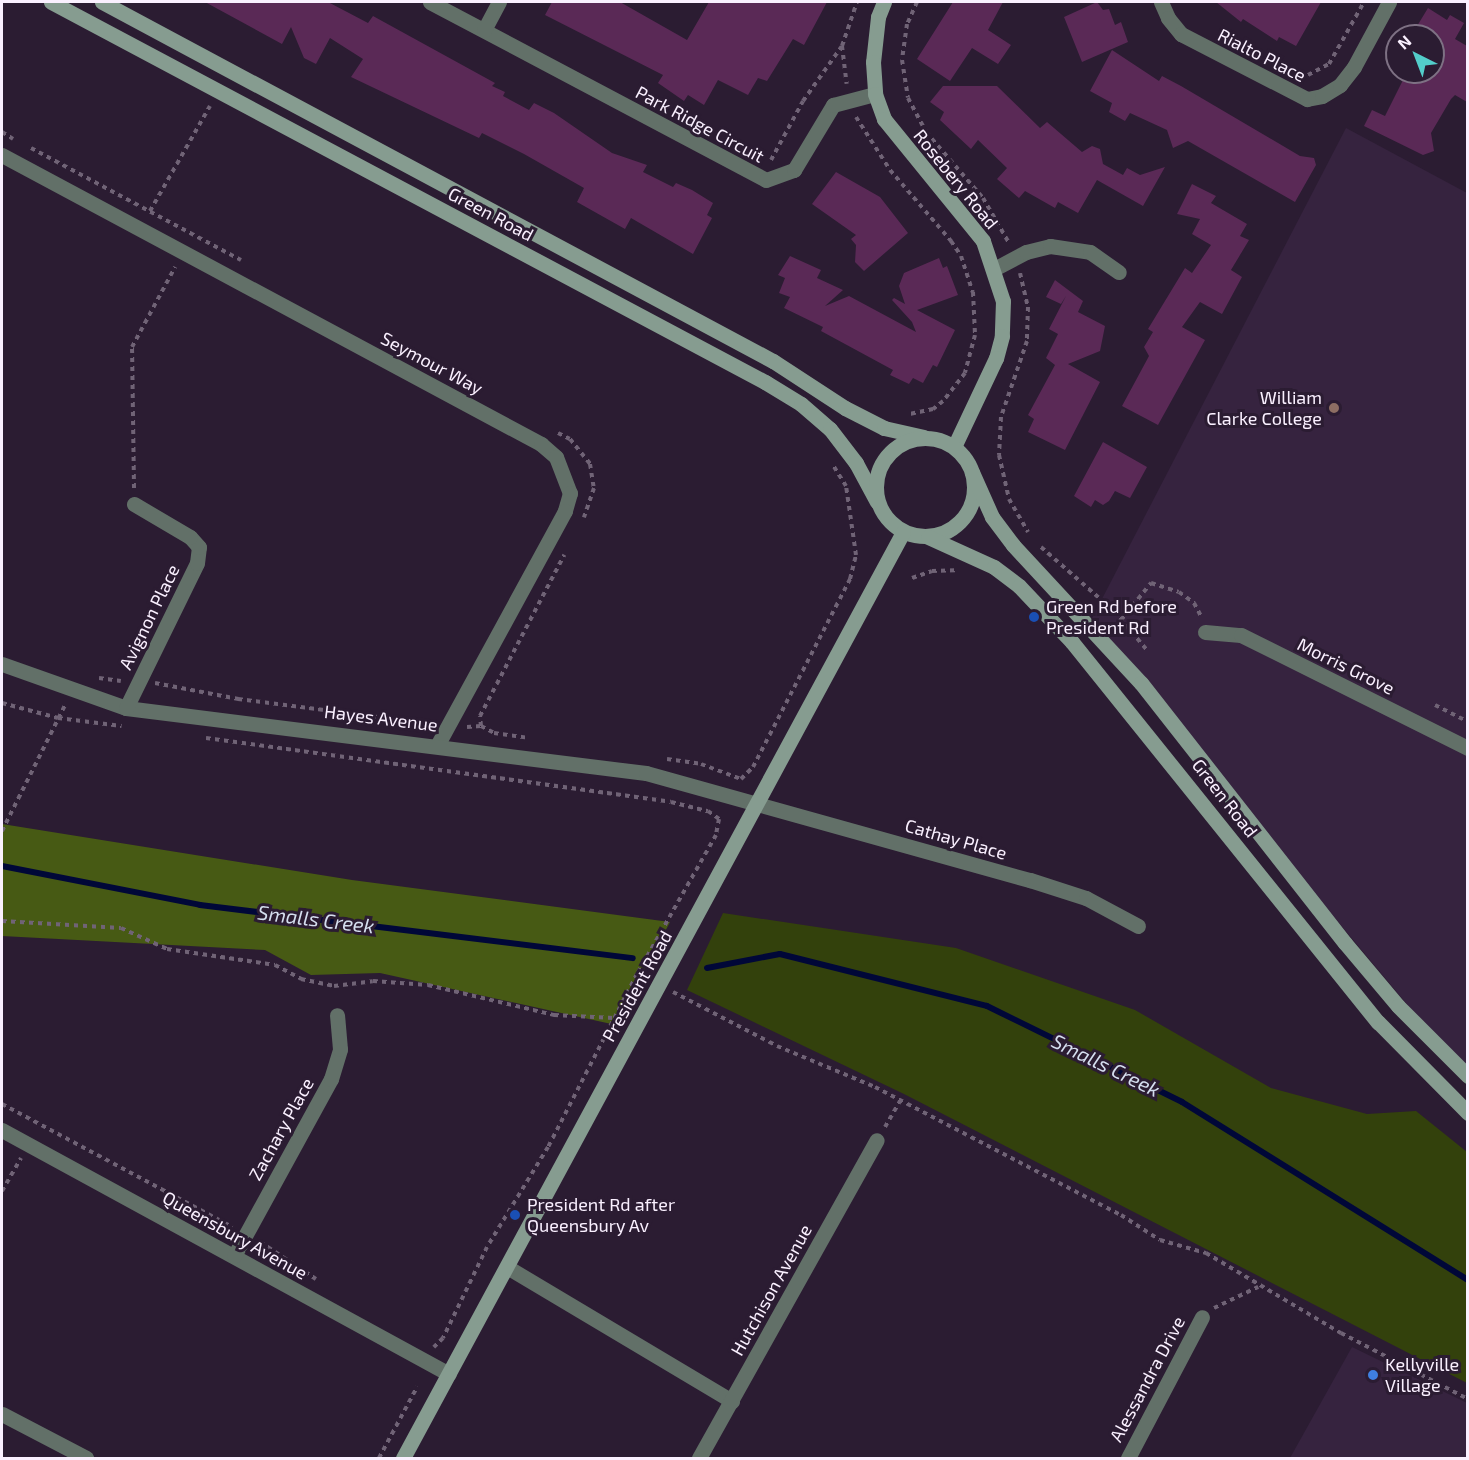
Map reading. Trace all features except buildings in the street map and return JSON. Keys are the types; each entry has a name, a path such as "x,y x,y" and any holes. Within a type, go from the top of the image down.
{"main road":[{"name":"Green Road","path":"51,2 765,382 801,404 843,447 877,502"},
{"name":"Green Road","path":"102,2 773,361 845,408 884,428 924,438"},
{"name":"Rosebery Road","path":"884,2 875,37 875,94 884,119 983,241 1003,301 1002,336 987,381 954,447"},
{"path":"924,438 954,447 972,472 972,501 963,518 947,531 928,537 903,532 888,521 877,502 880,465 890,452 906,441 924,438"},
{"name":"Green Road","path":"972,472 992,517 1013,546 1141,683 1345,943 1398,1006 1467,1076"},
{"name":"President Road","path":"403,1458 903,532"},
{"name":"Green Road","path":"928,537 994,567 1019,586 1072,642 1378,1022 1467,1113"}],"street":[{"name":"Park Ridge Circuit","path":"430,2 755,176 769,179 794,170 826,112 850,98 875,94"},
{"path":"484,30 499,2"},
{"name":"Rialto Place","path":"1161,2 1168,18 1181,34 1306,99 1322,96 1340,85 1354,67 1389,2"},
{"name":"Seymour Way","path":"2,155 541,444 556,457 570,493 565,511 438,744"},
{"path":"994,269 1026,252 1050,246 1090,252 1119,272"},
{"name":"Avignon Place","path":"126,708 197,563 199,548 190,537 134,504"},
{"name":"Morris Grove","path":"1205,632 1241,635 1467,748"},
{"name":"Hayes Avenue","path":"2,664 126,708 438,744 646,773 705,787 757,806"},
{"name":"Cathay Place","path":"757,806 1086,898 1138,926"},
{"name":"Zachary Place","path":"234,1256 331,1079 340,1049 337,1015"},
{"name":"Queensbury Avenue","path":"2,1130 449,1374"},
{"name":"Hutchison Avenue","path":"699,1458 877,1140"},
{"path":"507,1267 732,1401"},
{"name":"Alessandra Drive","path":"1128,1458 1202,1317"},
{"path":"2,1414 86,1458"}],"path":[{"path":"769,179 771,157 803,100 842,46 857,2"},
{"path":"1295,75 1308,75 1329,64 1364,2"},
{"path":"842,46 850,98 861,130 961,256 973,292 975,335 965,373 954,390 933,409 906,415"},
{"path":"140,227 219,91"},
{"path":"2,132 244,262"},
{"path":"134,504 132,347 184,251"},
{"path":"549,429 570,440 590,464 594,488 578,527"},
{"path":"655,757 701,764 741,779 753,767 850,579 856,555 846,486 829,459 843,447"},
{"path":"1028,532 1122,620 1147,650"},
{"path":"482,726 480,716 567,548"},
{"path":"912,578 932,570 960,572"},
{"path":"1122,620 1151,583 1188,597 1199,612 1205,632"},
{"path":"93,677 140,680 238,699 425,723 434,718 449,724 482,726 494,733 540,740"},
{"path":"2,831 72,689"},
{"path":"2,702 58,718 129,728"},
{"path":"1435,705 1467,722"},
{"path":"200,737 671,802 708,811 719,819 716,835 614,1018 548,1148 487,1247 443,1338 433,1348 423,1342"},
{"path":"2,921 121,928 167,949 275,965 301,979 334,986 373,981 428,985 554,1015 614,1018"},
{"path":"681,997 777,1046 900,1101 1120,1215 1160,1240 1206,1252 1258,1287 1467,1399"},
{"path":"877,1140 900,1101"},
{"path":"2,1104 246,1234 326,1285"},
{"path":"1202,1317 1227,1299 1258,1287"},
{"path":"379,1458 417,1387"}],"shaded area":[{"name":"William Clarke College","path":"1346,128 1467,193 1467,1076 1089,624"},
{"name":"Kellyville Village","path":"1352,1347 1467,1403 1467,1458 1290,1458"}],"green space":[{"path":"2,824 352,880 670,922 616,1025 380,973 311,975 265,950 2,936"},
{"path":"723,913 956,948 1135,1010 1271,1088 1367,1114 1416,1111 1467,1152 1467,1383 904,1094 687,990"}],"waterway":[{"name":"Smalls Creek","path":"2,866 200,905 633,958"},
{"name":"Smalls Creek","path":"707,968 780,954 987,1006 1182,1102 1468,1280"}],"place":[{"name":"William Clarke College","path":"1334,408"},
{"name":"Green Rd before President Rd","path":"1034,617"},
{"name":"President Rd after Queensbury Av","path":"515,1215"},
{"name":"Kellyville Village","path":"1373,1375"}]}
